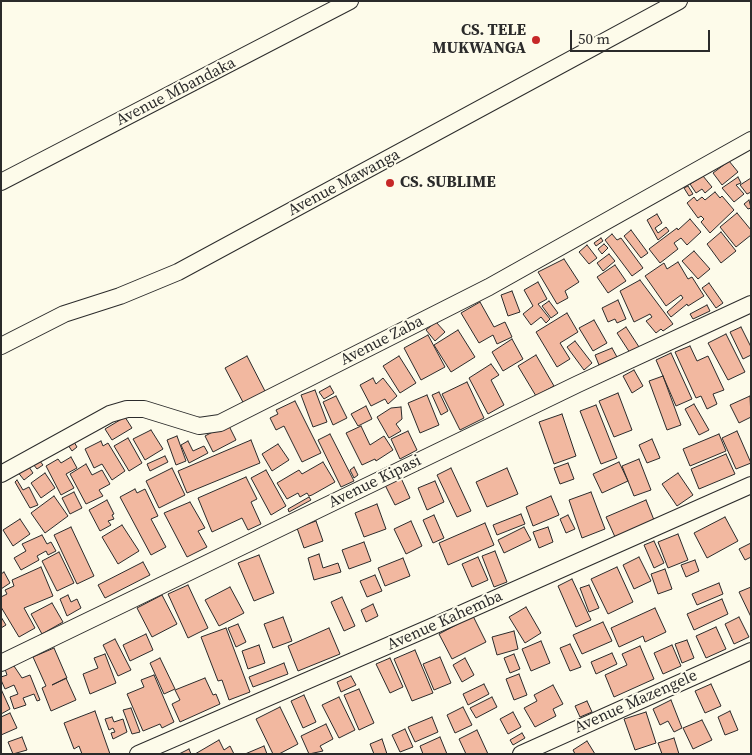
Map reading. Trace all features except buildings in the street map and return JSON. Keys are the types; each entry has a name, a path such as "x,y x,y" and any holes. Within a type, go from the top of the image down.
{"street":[{"name":"Avenue Mbandaka","path":"1,182 350,1"},
{"name":"Avenue Mawanga","path":"1,346 64,314 120,296 178,272 679,1"},
{"name":"Avenue Zaba","path":"1,474 110,414 127,409 144,410 199,426 220,423 489,287 751,140"},
{"name":"Avenue Kipasi","path":"1,663 578,384 751,304"},
{"name":"Avenue Kahemba","path":"138,754 432,627 751,485"},
{"name":"Avenue Mazengele","path":"520,754 751,651"}],"place":[{"name":"CS. TELE MUKWANGA","path":"536,40"},
{"name":"CS. SUBLIME","path":"390,183"}]}
